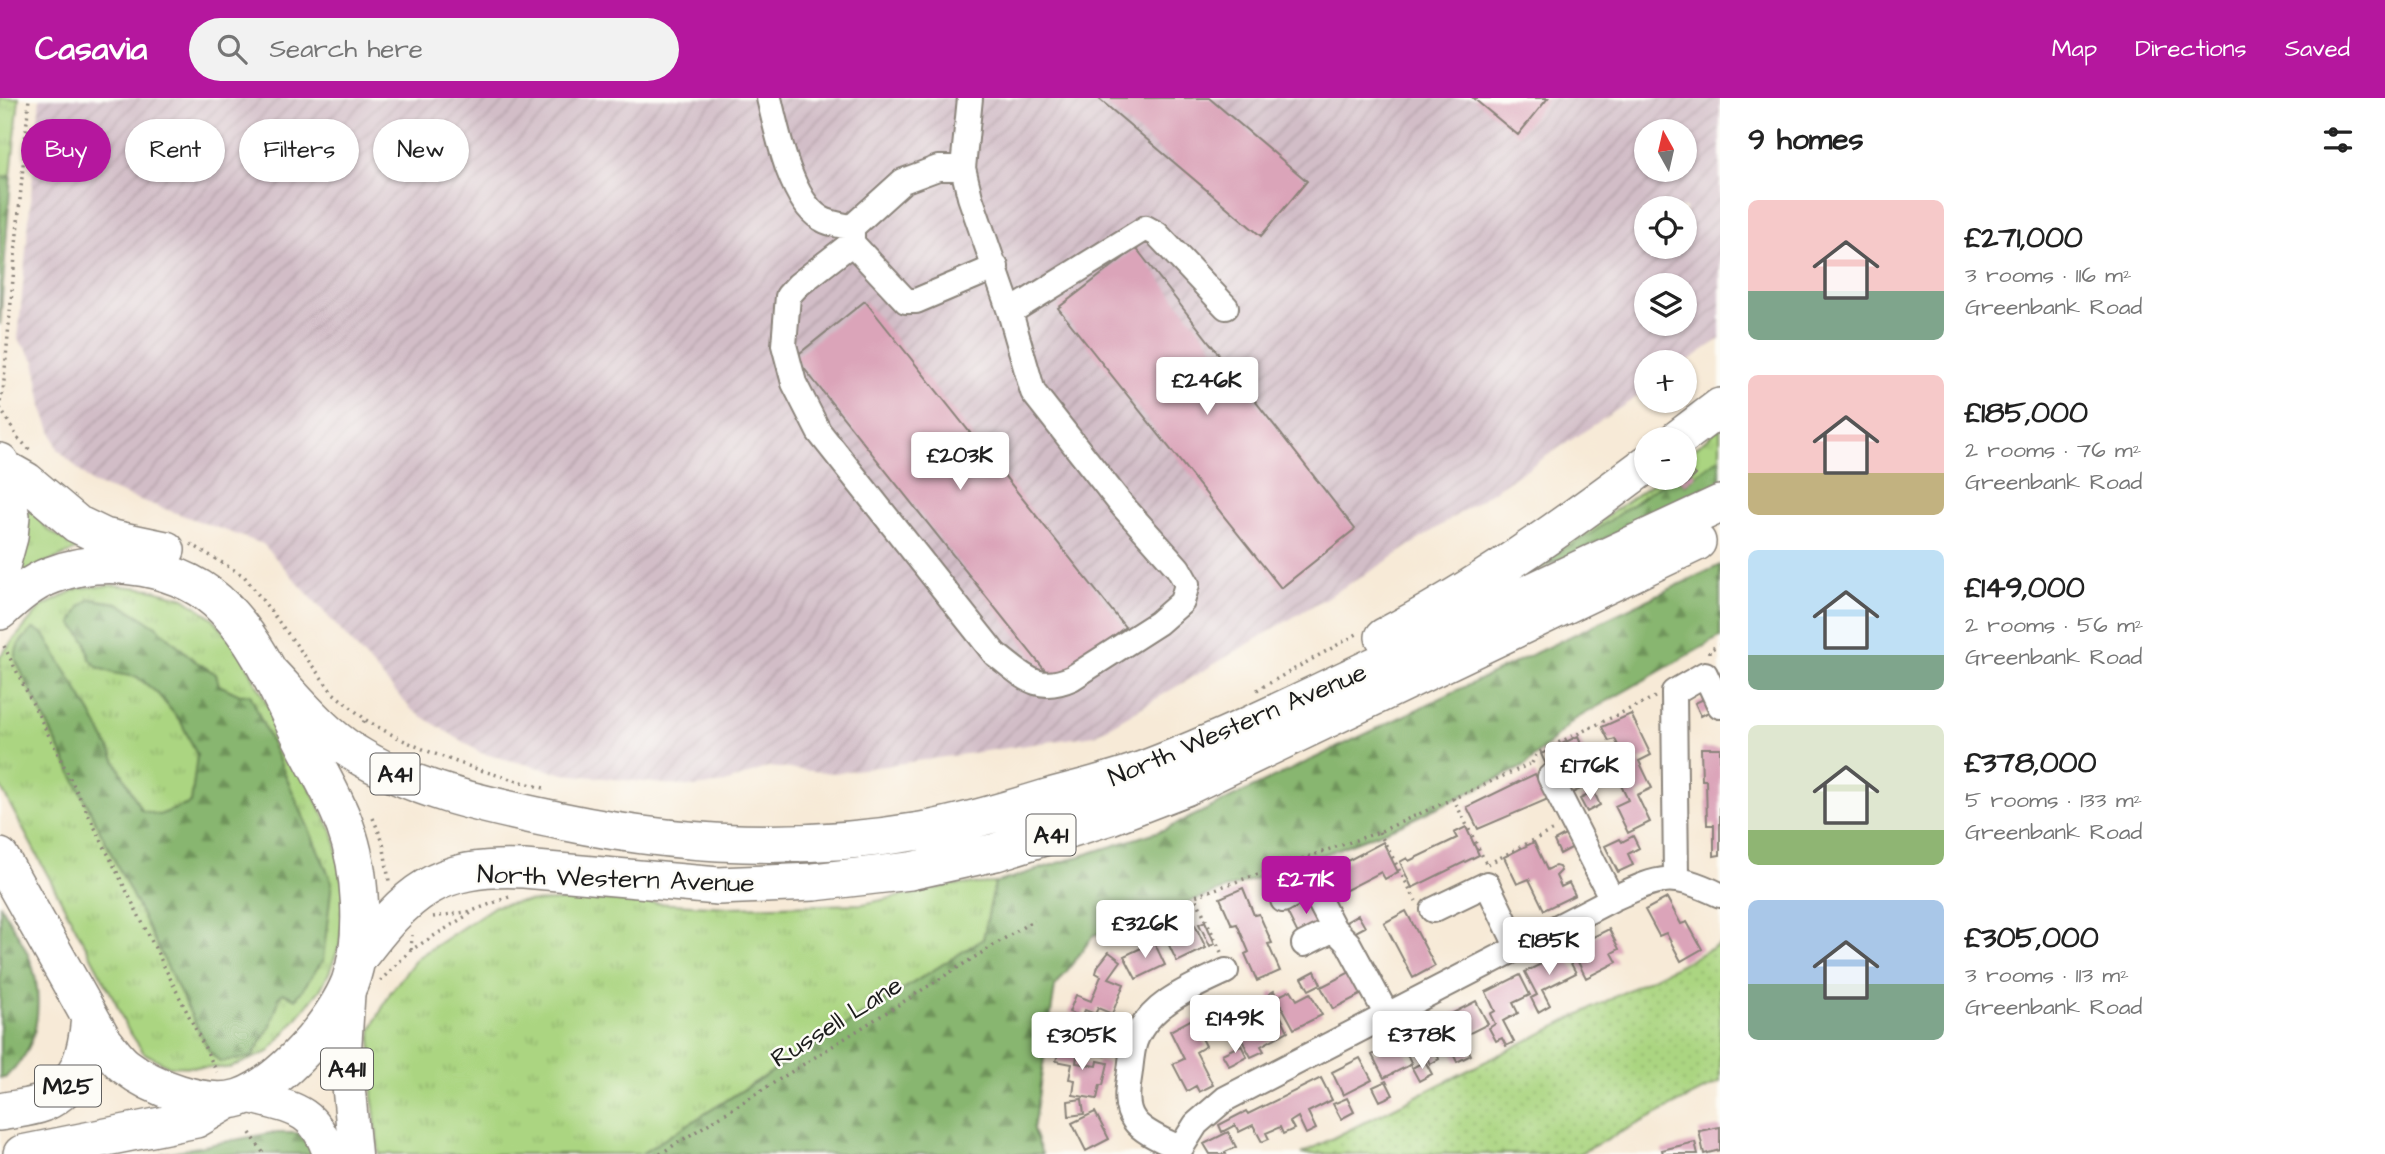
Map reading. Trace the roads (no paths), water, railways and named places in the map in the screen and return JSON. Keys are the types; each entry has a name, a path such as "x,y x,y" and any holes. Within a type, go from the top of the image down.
{"highway":[{"path":"1694,427 1720,407"},
{"path":"1062,794 1141,754 1241,710 1406,625 1517,558 1634,474"},
{"path":"16,478 54,523 107,553 174,576 202,590 223,607 241,627 268,671 344,823 354,852 359,885 361,978"},
{"path":"0,570 9,537 11,516 6,496 16,478"},
{"path":"16,478 77,524 104,537 175,552 197,562 234,588 259,615 305,686 331,716 357,737 399,760 503,797 552,805"},
{"name":"North Western Avenue","path":"268,671 322,728 350,750 380,768 466,800 552,805 586,827 741,845 813,843 921,831 1005,811 1146,768 1262,719 1720,504"},
{"name":"North Western Avenue","path":"230,1090 299,1056 361,978 381,928 413,897 437,880 465,871 497,868 718,886 814,882 910,872 1008,848 1110,817 1185,787 1720,531"},
{"path":"2,629 14,598 51,575 98,565 149,568"},
{"path":"0,857 104,1042 124,1065 155,1086 189,1095 230,1090"},
{"name":"M25","path":"0,1112 39,1104 71,1083 83,1060 90,1017"},
{"name":"M25","path":"22,1154 196,1119 211,1112 230,1090"}],"main road":[{"name":"A411","path":"355,1154 345,1050 361,978"},
{"name":"A411","path":"230,1090 282,1103 308,1116 324,1137 329,1154"}],"street":[{"path":"769,98 787,169 800,194 818,218 852,235 906,301 916,301 996,267"},
{"path":"963,168 938,167 903,181 852,235 788,296 784,345 794,383 819,432 995,654 1028,680 1044,685 1059,684 1158,623 1182,601 1187,584 1178,568 1121,504 1033,393 1010,312 970,197 963,168 970,98"},
{"path":"1010,312 1146,228 1157,234 1226,307"},
{"path":"1676,878 1674,692 1705,674 1716,715"},
{"path":"1585,760 1541,770 1572,821 1612,899"},
{"path":"1433,910 1487,874 1518,948"},
{"path":"1226,971 1169,1000 1150,1018 1134,1044 1128,1087 1127,1105 1130,1114 1142,1128 1178,1151 1196,1124 1225,1099 1612,899 1653,881 1676,878 1698,884 1720,895"},
{"path":"1283,900 1311,885 1334,929 1348,943 1387,1015"},
{"path":"1304,944 1334,929"}]}
